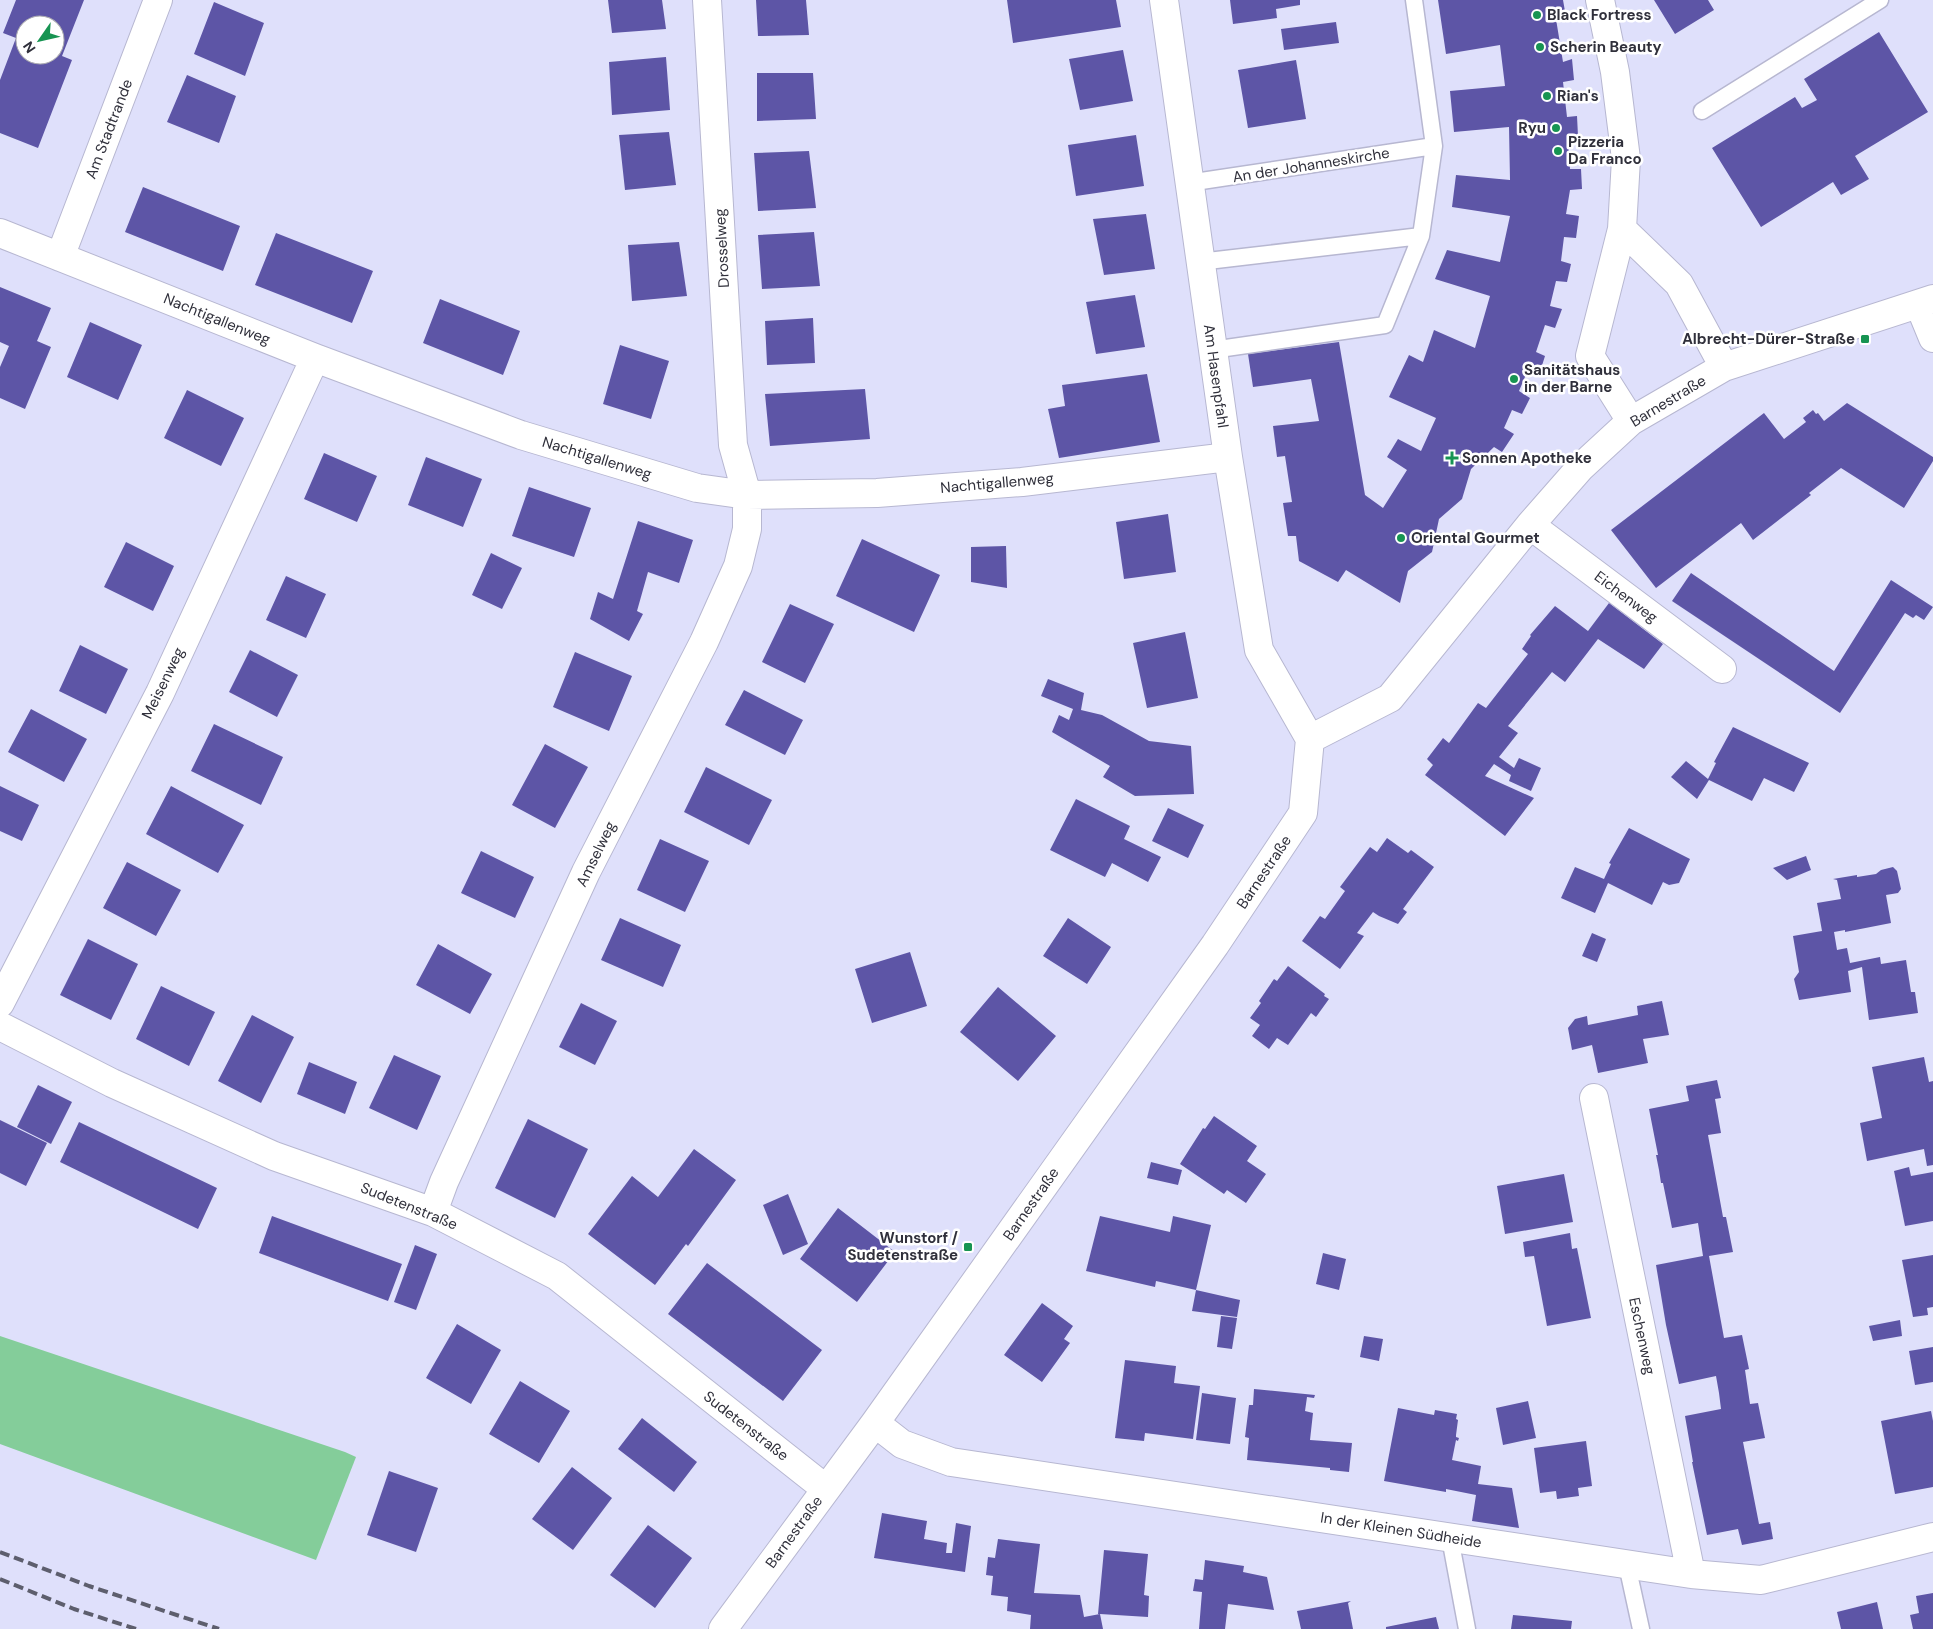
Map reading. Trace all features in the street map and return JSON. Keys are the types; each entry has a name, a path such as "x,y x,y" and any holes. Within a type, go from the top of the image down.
{"street":[{"name":"Am Stadtrande","path":"60,257 158,0"},
{"name":"Drosselweg","path":"707,0 733,445 747,495"},
{"name":"Am Hasenpfahl","path":"1164,0 1199,262 1259,650 1310,739"},
{"path":"1600,0 1615,72 1626,159 1622,229 1590,356 1631,421"},
{"path":"1622,229 1679,284 1724,367"},
{"name":"Nachtigallenweg","path":"0,234 315,358 521,435 697,488 747,495 877,493 1022,482 1228,457"},
{"path":"1926,301 1933,338"},
{"name":"Barnestraße","path":"723,1629 876,1423 1215,946 1303,813 1310,739 1390,698 1530,525 1580,468 1631,421 1724,367 1926,301"},
{"name":"Meisenweg","path":"0,1003 160,693 315,358"},
{"name":"Amselweg","path":"433,1212 444,1182 586,872 704,642 738,566 746,529 747,495"},
{"name":"Eichenweg","path":"1530,525 1722,669"},
{"name":"Sudetenstraße","path":"0,1026 112,1084 274,1156 433,1212 557,1276 826,1490"},
{"name":"Eschenweg","path":"1594,1098 1691,1574"},
{"name":"In der Kleinen Südheide","path":"876,1423 902,1444 951,1462 1691,1574 1761,1580 1933,1537"}],"lane":[{"path":"1212,350 1385,325 1421,236 1434,146 1414,0"},
{"path":"1702,111 1880,0"},
{"name":"An der Johanneskirche","path":"1188,183 1434,146"},
{"path":"1199,262 1421,236"},
{"path":"1450,1538 1467,1629"},
{"path":"1627,1565 1641,1629"}],"green space":[{"path":"0,1336 356,1457 316,1560 0,1444"}],"building":[{"path":"16,0 84,0 65,48 65,15 15,15 15,38 3,33"},
{"path":"608,0 662,0 666,29 612,33"},
{"path":"756,0 806,0 809,35 758,36"},
{"path":"1007,0 1116,0 1121,27 1013,43"},
{"path":"1230,0 1300,0 1300,5 1276,9 1277,18 1233,24"},
{"path":"1438,0 1563,0 1566,17 1556,19 1563,62 1572,59 1574,80 1563,82 1567,117 1577,116 1578,136 1568,138 1570,169 1581,169 1582,189 1570,190 1566,214 1579,216 1576,238 1564,237 1561,261 1571,264 1567,282 1556,281 1550,306 1562,309 1555,328 1545,325 1536,352 1545,356 1539,375 1527,372 1519,391 1530,398 1522,414 1512,410 1504,428 1514,434 1502,452 1494,447 1471,469 1462,499 1439,519 1432,552 1408,571 1400,603 1346,570 1338,582 1299,561 1296,536 1288,536 1283,503 1292,502 1285,456 1277,457 1273,426 1319,421 1311,379 1253,387 1248,354 1339,342 1365,495 1383,508 1407,470 1387,457 1398,439 1421,451 1436,418 1389,397 1409,355 1423,362 1434,330 1475,348 1490,296 1435,279 1447,250 1500,262 1510,216 1452,207 1456,175 1510,180 1509,127 1454,132 1450,91 1505,86 1500,45 1446,54"},
{"path":"1654,0 1708,0 1714,10 1675,34"},
{"path":"214,2 264,23 245,76 194,54"},
{"path":"1336,22 1339,43 1284,50 1281,29"},
{"path":"1879,32 1928,112 1855,156 1869,179 1841,195 1833,182 1761,227 1712,148 1795,97 1802,108 1817,100 1804,79"},
{"path":"15,41 15,65 65,65 65,57 72,60 38,148 0,133 0,80"},
{"path":"1123,50 1133,101 1080,110 1069,59"},
{"path":"666,57 670,110 612,115 609,62"},
{"path":"1296,60 1306,119 1248,128 1238,70"},
{"path":"757,73 813,73 816,119 757,121"},
{"path":"187,75 236,96 219,143 167,122"},
{"path":"669,132 676,185 625,190 619,135"},
{"path":"1136,135 1144,186 1076,196 1068,145"},
{"path":"809,151 816,208 758,211 754,153"},
{"path":"143,187 240,226 223,271 125,232"},
{"path":"1146,214 1155,269 1104,275 1093,219"},
{"path":"814,232 820,286 762,289 758,235"},
{"path":"276,233 373,271 352,323 255,285"},
{"path":"679,242 687,296 632,301 628,245"},
{"path":"0,287 51,308 37,341 51,347 25,409 0,398 0,367 9,346 0,342"},
{"path":"1135,295 1145,347 1096,354 1086,302"},
{"path":"440,299 520,331 503,375 423,343"},
{"path":"813,318 815,363 767,365 765,321"},
{"path":"90,322 142,345 118,400 67,377"},
{"path":"620,345 669,361 651,419 603,404"},
{"path":"1147,374 1160,442 1059,458 1048,409 1065,406 1062,385"},
{"path":"865,389 870,439 770,446 765,394"},
{"path":"187,390 244,418 221,466 164,438"},
{"path":"1847,403 1933,457 1933,461 1904,508 1841,468 1809,493 1811,495 1753,540 1741,523 1656,588 1611,530 1764,413 1784,439 1806,422 1803,418 1813,410 1824,421"},
{"path":"324,453 377,476 357,522 304,499"},
{"path":"426,457 482,479 463,527 408,505"},
{"path":"529,487 591,508 574,557 512,536"},
{"path":"1168,514 1176,572 1124,579 1116,522"},
{"path":"638,521 693,540 679,583 648,572 637,611 643,614 629,641 590,619 598,592 613,599"},
{"path":"862,539 940,575 914,632 836,596"},
{"path":"126,542 174,566 153,611 104,587"},
{"path":"1006,546 1007,588 971,582 971,547"},
{"path":"491,553 522,568 502,609 472,595"},
{"path":"1691,573 1834,671 1891,580 1933,607 1924,620 1916,615 1913,618 1905,613 1840,713 1672,601"},
{"path":"286,576 326,594 306,638 266,620"},
{"path":"1609,603 1663,644 1644,669 1598,639 1565,682 1552,672 1508,726 1518,733 1499,757 1514,768 1519,758 1541,768 1531,791 1509,781 1511,775 1494,764 1485,776 1534,798 1505,836 1425,775 1433,765 1427,759 1443,738 1449,743 1478,703 1486,708 1528,654 1522,649 1530,635 1555,606 1588,631"},
{"path":"790,604 834,624 805,683 762,662"},
{"path":"1185,632 1198,698 1147,708 1133,643"},
{"path":"80,645 128,669 106,714 59,691"},
{"path":"250,650 298,675 277,717 229,692"},
{"path":"575,652 632,676 609,731 553,707"},
{"path":"1048,679 1084,693 1081,710 1102,715 1149,741 1191,746 1194,794 1135,796 1103,777 1110,766 1052,732 1059,715 1069,720 1073,709 1041,696"},
{"path":"744,690 803,720 785,755 725,725"},
{"path":"31,709 87,739 64,782 8,752"},
{"path":"214,724 283,757 261,805 191,771"},
{"path":"1733,727 1809,763 1794,792 1764,778 1752,801 1709,780 1697,799 1671,777 1686,761 1708,779 1716,763 1714,762"},
{"path":"545,744 588,767 555,828 512,805"},
{"path":"706,767 772,800 749,845 684,812"},
{"path":"0,786 39,805 22,841 0,831"},
{"path":"171,786 244,825 218,873 146,834"},
{"path":"1076,799 1130,826 1124,839 1161,857 1148,882 1112,863 1105,877 1050,850"},
{"path":"1168,808 1204,825 1188,858 1152,841"},
{"path":"1629,828 1690,859 1679,883 1669,885 1663,882 1652,905 1608,883 1595,913 1561,898 1575,867 1604,879 1611,864 1609,863"},
{"path":"1387,838 1408,853 1411,850 1434,867 1403,909 1407,912 1398,924 1373,912 1357,933 1364,936 1340,969 1302,941 1320,916 1325,919 1345,891 1340,887 1370,847 1377,852"},
{"path":"660,839 709,861 685,912 637,890"},
{"path":"481,851 534,877 515,918 461,893"},
{"path":"1806,856 1811,870 1787,880 1773,868"},
{"path":"127,862 181,890 156,936 103,908"},
{"path":"1893,867 1897,871 1901,889 1898,893 1886,895 1891,923 1845,932 1845,930 1834,932 1837,950 1847,948 1850,963 1880,957 1881,964 1906,960 1911,992 1915,992 1918,1013 1869,1020 1862,967 1848,971 1851,992 1799,1000 1794,979 1799,972 1793,936 1822,931 1817,903 1841,899 1837,880 1833,879 1876,874 1881,870"},
{"path":"620,918 681,945 663,987 601,960"},
{"path":"1068,918 1111,947 1087,984 1043,956"},
{"path":"1592,933 1606,939 1597,962 1582,956"},
{"path":"88,939 138,964 111,1020 60,995"},
{"path":"438,944 492,974 470,1014 416,985"},
{"path":"910,952 927,1006 872,1023 855,969"},
{"path":"1288,966 1329,999 1316,1017 1311,1013 1288,1045 1277,1038 1269,1049 1252,1036 1260,1025 1250,1018 1261,1003 1259,1001 1274,979 1277,981"},
{"path":"161,986 215,1012 189,1066 136,1039"},
{"path":"998,987 1056,1036 1018,1081 960,1032"},
{"path":"1662,1001 1669,1035 1643,1039 1648,1063 1598,1073 1592,1045 1572,1050 1568,1028 1575,1019 1587,1016 1588,1025 1638,1015 1637,1006"},
{"path":"581,1003 617,1021 595,1065 559,1047"},
{"path":"252,1015 294,1037 261,1103 218,1081"},
{"path":"394,1055 441,1076 417,1130 369,1108"},
{"path":"1924,1057 1929,1082 1933,1081 1933,1165 1927,1166 1924,1149 1867,1161 1860,1123 1882,1118 1872,1067"},
{"path":"309,1062 357,1082 345,1114 297,1094"},
{"path":"1717,1080 1721,1098 1715,1099 1721,1133 1708,1135 1723,1217 1726,1217 1733,1252 1709,1256 1724,1338 1742,1335 1749,1369 1745,1370 1750,1404 1758,1403 1765,1438 1743,1442 1759,1524 1770,1522 1773,1539 1742,1545 1738,1529 1707,1535 1685,1416 1721,1409 1716,1376 1679,1384 1666,1325 1656,1265 1703,1256 1698,1223 1672,1228 1663,1183 1661,1183 1656,1155 1658,1155 1649,1109 1689,1101 1686,1086"},
{"path":"38,1085 72,1102 51,1144 17,1127"},
{"path":"1214,1116 1257,1146 1247,1161 1266,1174 1246,1203 1227,1190 1224,1194 1180,1164 1203,1128 1205,1129"},
{"path":"528,1119 588,1149 555,1218 495,1188"},
{"path":"0,1120 47,1143 26,1186 0,1173"},
{"path":"79,1122 217,1188 198,1229 60,1162"},
{"path":"694,1149 736,1180 688,1246 686,1244 655,1285 588,1234 632,1176 658,1197"},
{"path":"1151,1162 1182,1170 1178,1185 1147,1178"},
{"path":"1909,1167 1911,1176 1933,1172 1933,1221 1905,1226 1894,1171"},
{"path":"1564,1174 1573,1222 1505,1234 1497,1186"},
{"path":"788,1194 808,1244 783,1255 763,1205"},
{"path":"838,1208 895,1252 857,1302 800,1259"},
{"path":"272,1216 402,1264 388,1301 259,1253"},
{"path":"1100,1216 1170,1232 1173,1216 1211,1225 1196,1290 1156,1281 1155,1287 1086,1271"},
{"path":"1570,1233 1572,1249 1577,1248 1591,1318 1547,1326 1534,1256 1525,1257 1523,1242"},
{"path":"415,1245 437,1254 416,1310 394,1302"},
{"path":"1323,1253 1346,1259 1339,1290 1316,1284"},
{"path":"1933,1255 1933,1307 1927,1308 1928,1315 1913,1317 1902,1260"},
{"path":"707,1263 822,1350 783,1401 668,1314"},
{"path":"1196,1290 1240,1300 1237,1317 1192,1311"},
{"path":"1042,1303 1073,1326 1064,1339 1070,1343 1042,1382 1004,1355"},
{"path":"1221,1316 1237,1318 1232,1349 1217,1347"},
{"path":"1900,1320 1902,1336 1873,1341 1869,1326"},
{"path":"457,1324 501,1350 471,1404 426,1378"},
{"path":"1364,1336 1383,1339 1379,1361 1360,1357"},
{"path":"1933,1347 1933,1382 1915,1385 1909,1351"},
{"path":"1125,1360 1176,1366 1174,1383 1200,1386 1193,1439 1145,1433 1144,1441 1115,1438"},
{"path":"520,1381 570,1411 539,1463 489,1434"},
{"path":"1254,1389 1315,1395 1314,1398 1307,1397 1305,1411 1313,1413 1310,1440 1352,1443 1349,1472 1330,1470 1330,1468 1247,1460 1249,1438 1245,1437 1249,1405 1253,1405"},
{"path":"1202,1393 1236,1398 1230,1444 1196,1440"},
{"path":"1528,1401 1536,1438 1503,1445 1496,1408"},
{"path":"1398,1408 1434,1415 1435,1410 1457,1414 1456,1437 1459,1438 1458,1441 1456,1440 1452,1460 1481,1466 1478,1484 1512,1488 1519,1528 1472,1521 1476,1495 1446,1489 1446,1492 1384,1481"},
{"path":"1931,1411 1933,1421 1933,1487 1895,1494 1881,1421"},
{"path":"642,1418 697,1462 674,1492 618,1449"},
{"path":"1586,1441 1592,1486 1578,1488 1579,1496 1557,1499 1556,1491 1540,1493 1534,1448"},
{"path":"572,1467 612,1498 573,1550 532,1519"},
{"path":"389,1471 438,1488 416,1552 367,1535"},
{"path":"882,1513 927,1521 924,1539 947,1543 946,1553 952,1553 956,1523 971,1526 965,1572 874,1558"},
{"path":"648,1525 692,1558 655,1608 610,1575"},
{"path":"998,1539 1040,1544 1034,1593 1080,1595 1084,1617 1100,1614 1103,1629 1030,1629 1031,1615 1007,1611 1008,1597 991,1595 993,1576 986,1575 988,1557 995,1558"},
{"path":"1104,1550 1148,1554 1144,1595 1149,1596 1148,1617 1098,1614"},
{"path":"1205,1560 1244,1566 1243,1572 1267,1577 1274,1610 1228,1604 1225,1629 1199,1629 1202,1592 1193,1591 1195,1579 1203,1580"},
{"path":"1933,1593 1933,1629 1913,1629 1910,1615 1919,1613 1916,1596"},
{"path":"1351,1601 1348,1603 1353,1629 1301,1629 1297,1611"},
{"path":"1877,1602 1883,1629 1841,1629 1837,1612"},
{"path":"1513,1615 1572,1621 1571,1629 1511,1629"},
{"path":"1436,1617 1439,1629 1386,1629 1386,1627"}],"railway":[{"path":"0,1552 89,1586 219,1629"},
{"path":"0,1579 74,1609 136,1629"}],"place":[{"name":"Black Fortress","path":"1537,15"},
{"name":"Scherin Beauty","path":"1540,47"},
{"name":"Rian's","path":"1547,96"},
{"name":"Ryu","path":"1556,128"},
{"name":"Pizzeria Da Franco","path":"1558,151"},
{"name":"Albrecht-Dürer-Straße","path":"1865,339"},
{"name":"Sanitätshaus in der Barne","path":"1514,379"},
{"name":"Sonnen Apotheke","path":"1452,458"},
{"name":"Oriental Gourmet","path":"1401,538"},
{"name":"Wunstorf / Sudetenstraße","path":"968,1247"}]}
